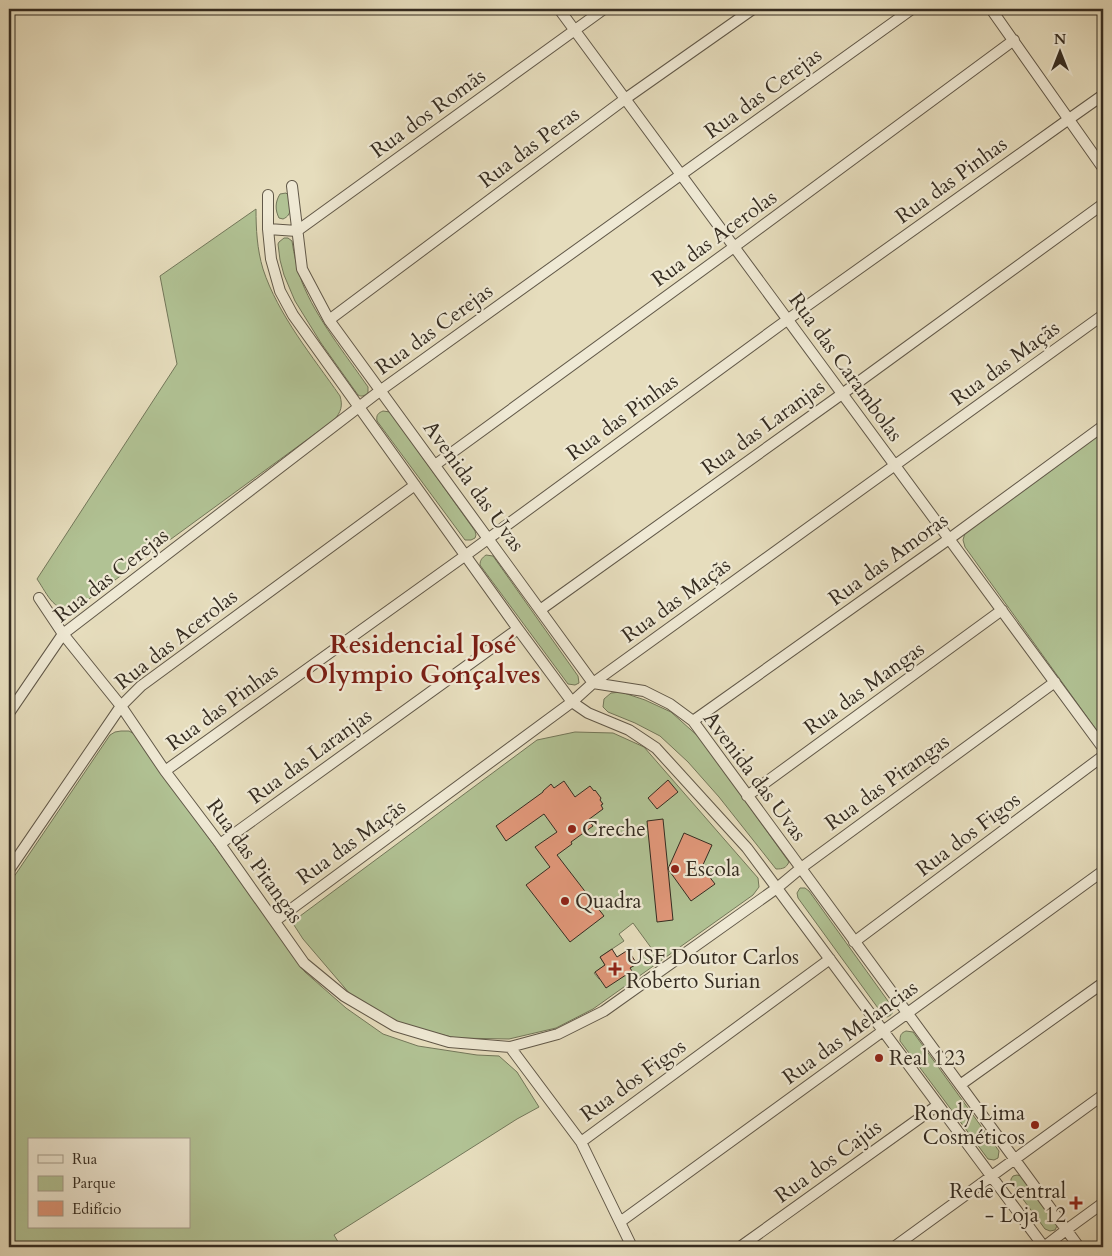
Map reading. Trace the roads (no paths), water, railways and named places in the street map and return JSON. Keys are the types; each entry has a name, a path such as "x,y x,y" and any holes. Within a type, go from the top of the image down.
{"street":[{"name":"Rua das Carambolas","path":"558,9 1103,748"},
{"name":"Rua dos Romãs","path":"297,231 604,9"},
{"name":"Rua das Peras","path":"329,320 625,99 753,9"},
{"name":"Rua das Cerejas","path":"9,713 63,634 359,406 912,9"},
{"path":"992,9 1103,168"},
{"name":"Rua das Acerolas","path":"435,465 1014,40"},
{"name":"Rua das Pinhas","path":"165,771 466,555 788,320 1103,95"},
{"name":"Avenida das Uvas","path":"292,186 302,269 329,320 593,683 644,691 670,704 693,721 1078,1247"},
{"path":"268,195 268,229 271,259 280,291 293,315 518,630 572,702 588,713 628,730 656,748 747,848 1044,1247 1103,1204"},
{"name":"Rua das Laranjas","path":"540,610 1103,204"},
{"path":"268,229 297,231"},
{"name":"Rua das Maçãs","path":"275,921 572,702 593,683 1103,316"},
{"name":"Rua das Amoras","path":"693,721 949,539 1103,426"},
{"name":"Rua das Acerolas","path":"9,870 120,706 141,686 415,484"},
{"name":"Rua das Pitangas","path":"39,598 63,634 120,706 304,963 344,996 395,1026 449,1042 510,1047 558,1034 604,1011 776,888 1055,682"},
{"name":"Rua das Mangas","path":"747,796 1002,610"},
{"name":"Rua das Laranjas","path":"220,844 518,630"},
{"name":"Rua dos Figos","path":"854,942 1103,756"},
{"name":"Rua das Melancias","path":"620,1222 1103,871"},
{"name":"Rua dos Figos","path":"580,1142 830,959"},
{"path":"960,1085 1103,983"},
{"path":"510,1047 580,1142 632,1247"},
{"path":"894,1247 1103,1096"},
{"name":"Rua dos Cajús","path":"740,1247 938,1105"}],"place":[{"name":"Creche","path":"572,829"},
{"name":"Escola","path":"675,869"},
{"name":"Quadra","path":"565,901"},
{"name":"USF Doutor Carlos Roberto Surian","path":"615,969"},
{"name":"Real 123","path":"879,1058"},
{"name":"Rondy Lima Cosméticos","path":"1035,1125"},
{"name":"Rede Central - Loja 12","path":"1076,1203"}],"district":[{"name":"Residencial José Olympio Gonçalves","path":"423,659"}]}
